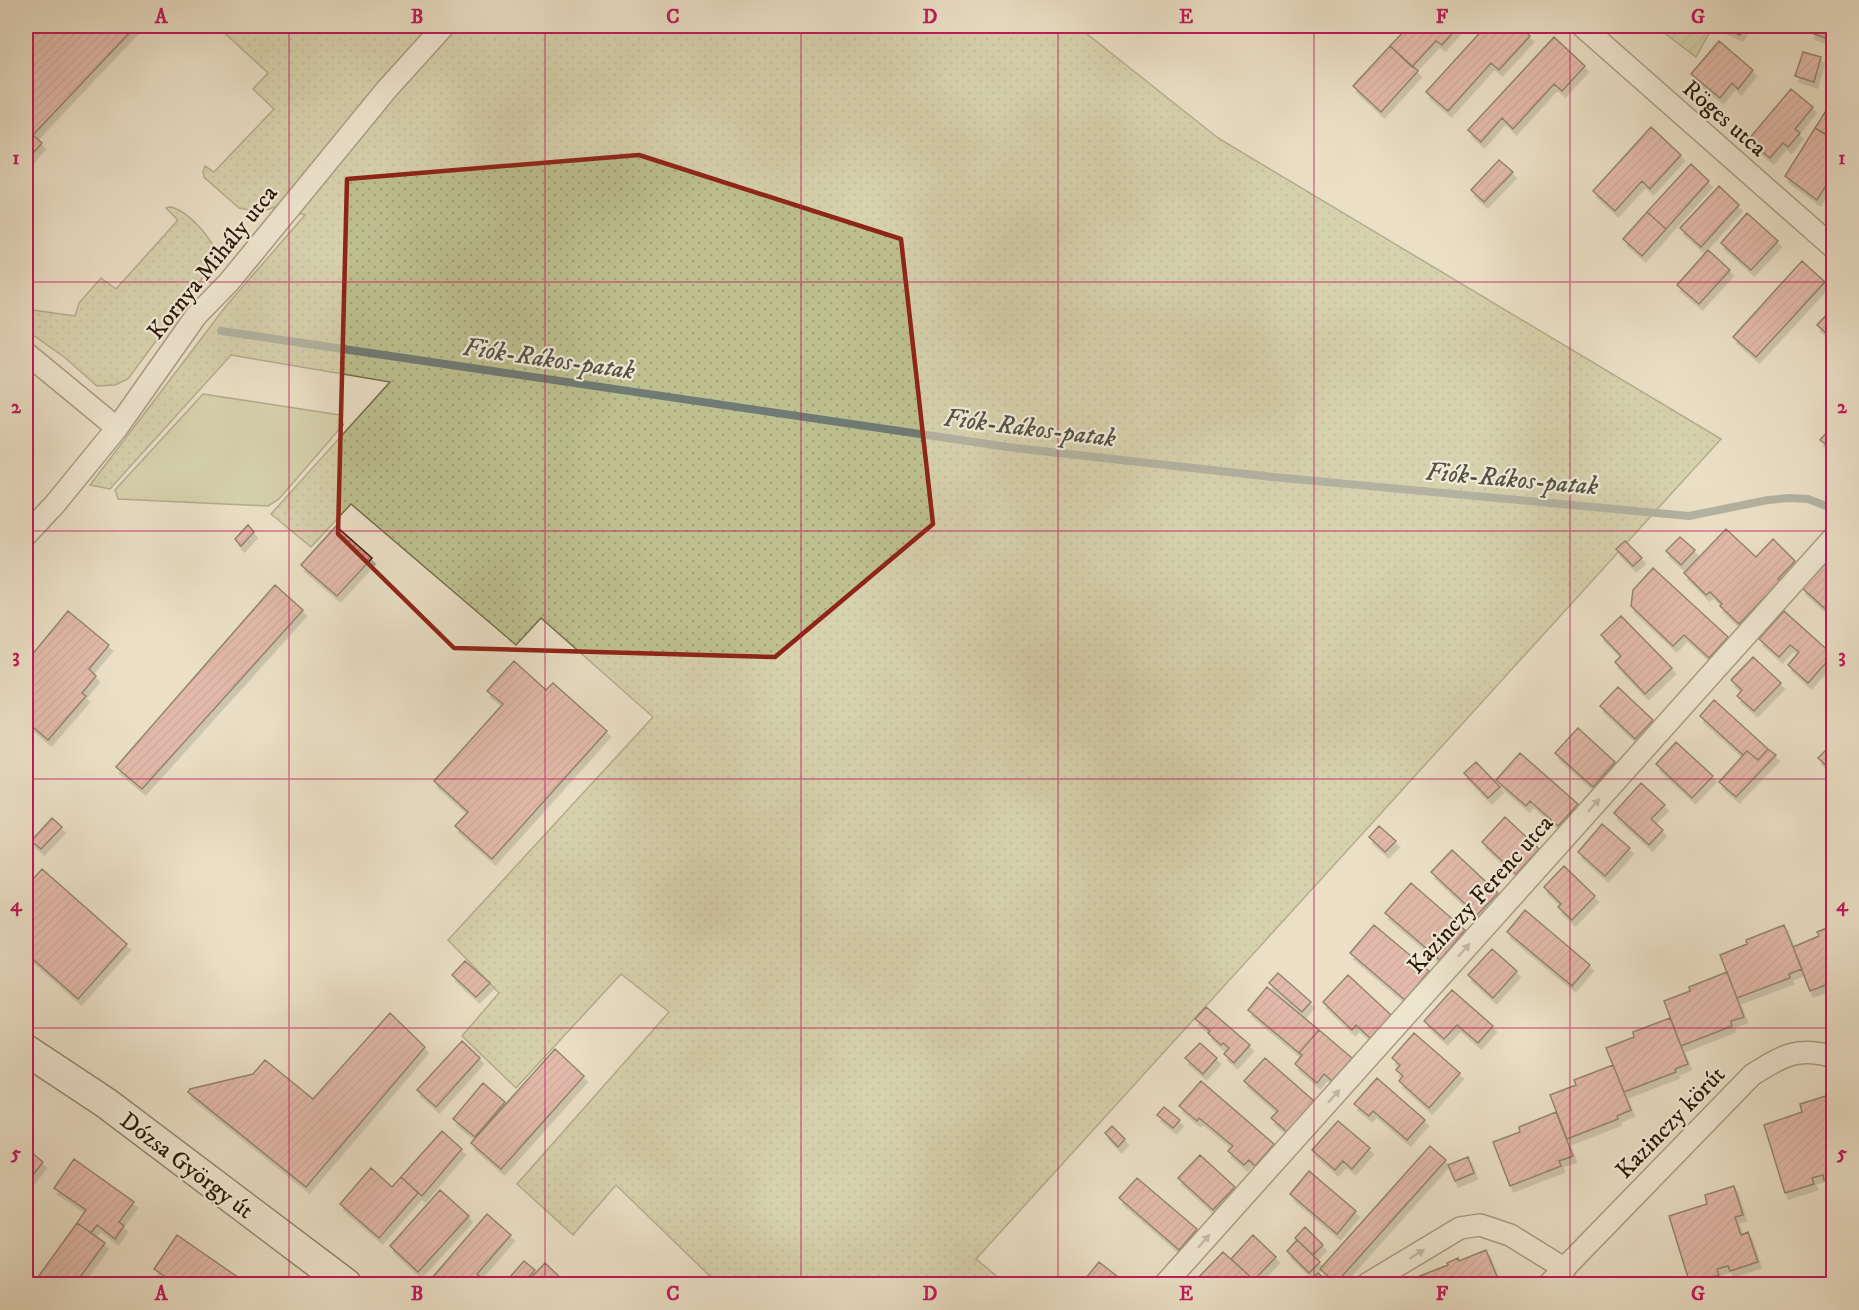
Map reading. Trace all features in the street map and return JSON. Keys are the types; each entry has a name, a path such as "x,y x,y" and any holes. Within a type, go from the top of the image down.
{"main road":[{"name":"Dózsa György út","path":"26,1050 106,1103 346,1284"}],"street":[{"name":"Kornya Mihály utca","path":"26,535 55,504 117,428 196,316 229,282 387,89 444,26"},
{"name":"Röges utca","path":"1582,26 1833,248"},
{"path":"26,353 117,428"},
{"name":"Kazinczy Ferenc utca","path":"1165,1284 1833,537"},
{"name":"Kazinczy körút","path":"1549,1284 1752,1075 1791,1054 1811,1051 1833,1057"},
{"path":"1367,1284 1460,1228 1480,1225 1510,1235 1565,1269"}],"highlighted area":[{"path":"639,155 901,239 933,524 775,657 454,648 338,534 347,179"}],"green space":[{"path":"217,26 1077,26 1218,138 1721,439 976,1259 1006,1284 718,1284 616,1185 573,1235 517,1184 669,1012 621,974 516,1088 462,1036 499,993 448,940 653,717 541,618 516,645 351,504 311,547 271,514 390,382 231,355 110,489 90,485 226,306 305,215 275,207 260,212 239,208 204,177 205,166 214,172 274,109 253,89 268,73"},
{"path":"1655,26 1713,26 1696,57"},
{"path":"169,207 183,213 199,226 212,243 217,258 128,379 115,385 97,386 64,357 26,330 26,309 75,316 79,303 101,278 116,289 178,220 166,208"},
{"path":"203,394 340,415 343,425 279,499 268,506 118,499 115,490"}],"building":[{"path":"26,26 136,26 33,135 42,143 26,161"},
{"path":"1409,26 1459,26 1442,45 1436,41 1412,67 1390,46"},
{"path":"1486,26 1519,26 1530,36 1499,70 1491,63 1448,111 1426,92"},
{"path":"1744,26 1740,35 1724,28"},
{"path":"1814,26 1834,26 1834,41 1811,33"},
{"path":"1554,37 1585,66 1562,91 1554,84 1513,129 1502,118 1481,142 1468,130"},
{"path":"1719,41 1753,70 1738,89 1732,83 1720,98 1691,74"},
{"path":"1390,46 1418,71 1381,112 1353,86"},
{"path":"1803,52 1821,57 1814,82 1795,76"},
{"path":"1791,89 1813,107 1795,129 1800,133 1788,147 1783,143 1770,158 1748,140"},
{"path":"1834,98 1834,133 1831,138 1815,128"},
{"path":"1651,127 1681,155 1650,189 1642,181 1615,211 1593,191"},
{"path":"1815,128 1834,139 1834,173 1817,200 1785,176"},
{"path":"1499,160 1513,172 1484,202 1471,190"},
{"path":"1691,164 1709,181 1666,229 1647,212"},
{"path":"1719,186 1739,205 1701,247 1680,228"},
{"path":"1834,198 1834,216 1826,211"},
{"path":"1647,212 1666,229 1642,256 1623,239"},
{"path":"1747,213 1778,241 1751,270 1721,243"},
{"path":"1708,250 1730,270 1699,304 1677,285"},
{"path":"1802,261 1825,282 1756,357 1733,337"},
{"path":"1834,307 1834,340 1817,325"},
{"path":"1828,431 1834,436 1834,451 1820,440"},
{"path":"248,525 254,532 241,546 235,539"},
{"path":"336,526 372,558 337,596 301,565"},
{"path":"1726,529 1756,557 1773,539 1795,561 1778,579 1780,581 1739,624 1720,606 1722,604 1710,592 1706,595 1684,573"},
{"path":"1680,537 1695,550 1681,565 1666,551"},
{"path":"1625,541 1642,558 1633,566 1616,549"},
{"path":"1826,562 1834,568 1834,612 1831,614 1802,588"},
{"path":"1653,568 1728,637 1709,658 1684,635 1673,646 1631,606 1633,590"},
{"path":"275,585 303,610 142,789 116,767"},
{"path":"68,611 109,645 89,669 96,676 82,693 86,696 48,740 26,721 26,662"},
{"path":"1784,611 1833,655 1808,683 1788,665 1799,652 1790,645 1779,657 1759,639"},
{"path":"1621,616 1672,668 1645,694 1615,662 1621,656 1601,635"},
{"path":"1753,657 1781,683 1754,711 1737,696 1742,690 1731,680"},
{"path":"514,661 546,690 553,683 607,731 492,859 455,826 468,812 434,781 503,704 487,691"},
{"path":"1618,687 1653,720 1635,739 1600,706"},
{"path":"1714,700 1768,749 1758,760 1747,751 1743,755 1700,716"},
{"path":"1834,720 1834,773 1818,758 1829,747 1826,728"},
{"path":"1578,728 1615,762 1593,787 1555,753"},
{"path":"1676,742 1713,776 1692,798 1656,764"},
{"path":"1768,749 1776,755 1736,797 1719,782 1747,751 1758,760"},
{"path":"1520,753 1578,804 1558,826 1530,801 1526,806 1496,780"},
{"path":"1476,762 1500,787 1488,798 1464,773"},
{"path":"1641,783 1665,805 1651,819 1663,830 1649,845 1614,813"},
{"path":"1505,817 1539,849 1516,874 1482,842"},
{"path":"52,818 62,827 41,849 31,841"},
{"path":"1602,824 1630,848 1605,876 1578,852"},
{"path":"1379,826 1396,841 1385,852 1369,837"},
{"path":"1452,850 1498,893 1477,915 1431,872"},
{"path":"1564,866 1595,896 1572,920 1558,907 1561,904 1544,887"},
{"path":"42,869 127,944 78,999 26,953 26,887"},
{"path":"1411,883 1465,930 1440,960 1385,913"},
{"path":"1525,910 1590,965 1572,986 1507,932"},
{"path":"1374,925 1429,971 1405,1000 1350,953"},
{"path":"1784,925 1802,969 1789,974 1790,978 1737,998 1720,955 1747,944 1746,940"},
{"path":"1834,925 1834,982 1810,991 1793,947 1819,936 1817,932"},
{"path":"1492,949 1517,971 1493,998 1468,975"},
{"path":"465,961 490,983 476,997 452,975"},
{"path":"1727,972 1744,1017 1731,1021 1732,1026 1681,1046 1664,1001 1690,991 1689,987"},
{"path":"1278,973 1311,1002 1302,1012 1269,983"},
{"path":"1348,975 1391,1015 1370,1038 1356,1025 1352,1030 1323,1002"},
{"path":"1267,987 1319,1030 1299,1053 1248,1010"},
{"path":"1452,990 1493,1026 1478,1043 1457,1025 1444,1039 1424,1021"},
{"path":"1206,1007 1250,1045 1234,1063 1224,1054 1229,1048 1223,1043 1221,1045 1208,1033 1210,1031 1195,1019"},
{"path":"390,1013 425,1047 306,1187 188,1092 190,1089 253,1074 265,1060 313,1099"},
{"path":"1670,1018 1688,1064 1675,1069 1676,1072 1624,1092 1606,1048 1634,1037 1633,1032"},
{"path":"1319,1030 1352,1058 1332,1081 1324,1074 1317,1083 1295,1064 1302,1055 1299,1053"},
{"path":"1414,1033 1460,1073 1429,1108 1399,1081 1403,1076 1396,1070 1400,1065 1392,1058"},
{"path":"462,1041 480,1058 436,1107 417,1090"},
{"path":"1200,1043 1217,1058 1203,1074 1185,1058"},
{"path":"555,1049 584,1076 501,1169 471,1143"},
{"path":"1265,1058 1314,1101 1287,1132 1271,1118 1278,1111 1244,1081"},
{"path":"1613,1065 1631,1110 1617,1116 1618,1119 1567,1139 1550,1095 1576,1085 1574,1080"},
{"path":"1377,1078 1425,1120 1407,1140 1373,1111 1369,1116 1354,1104"},
{"path":"1201,1081 1274,1144 1255,1166 1249,1160 1244,1165 1228,1151 1233,1146 1199,1118 1197,1121 1179,1106"},
{"path":"483,1083 505,1102 475,1137 453,1119"},
{"path":"1829,1095 1834,1110 1834,1125 1830,1126 1834,1136 1834,1177 1824,1180 1823,1175 1812,1178 1814,1184 1785,1193 1764,1125 1802,1112 1800,1104"},
{"path":"1164,1107 1180,1120 1173,1128 1157,1115"},
{"path":"1556,1112 1573,1156 1559,1161 1561,1166 1510,1186 1493,1142 1520,1132 1519,1127"},
{"path":"1338,1121 1370,1148 1352,1169 1343,1161 1335,1170 1312,1150"},
{"path":"1112,1126 1125,1139 1118,1147 1105,1133"},
{"path":"442,1131 462,1149 422,1196 401,1177"},
{"path":"1430,1146 1446,1160 1336,1283 1320,1269"},
{"path":"26,1148 43,1162 26,1184"},
{"path":"1200,1155 1235,1187 1213,1210 1178,1178"},
{"path":"1468,1157 1474,1173 1455,1181 1448,1165"},
{"path":"74,1159 134,1202 119,1222 124,1226 115,1239 97,1225 91,1233 77,1223 86,1210 54,1188"},
{"path":"371,1168 392,1187 401,1177 418,1193 379,1238 340,1204"},
{"path":"1309,1171 1356,1211 1337,1234 1290,1194"},
{"path":"1137,1178 1197,1229 1179,1250 1119,1198"},
{"path":"1734,1186 1743,1215 1735,1217 1741,1235 1748,1232 1758,1262 1730,1271 1728,1266 1717,1269 1719,1275 1690,1284 1669,1216 1707,1204 1705,1195"},
{"path":"440,1190 469,1216 418,1272 390,1246"},
{"path":"487,1214 511,1235 477,1274 485,1281 483,1284 437,1284 431,1279"},
{"path":"77,1223 105,1243 75,1284 33,1284"},
{"path":"1305,1227 1323,1245 1313,1255 1295,1238"},
{"path":"177,1235 239,1278 234,1284 176,1284 154,1269"},
{"path":"1253,1235 1276,1257 1254,1280 1231,1259"},
{"path":"1297,1240 1320,1262 1309,1273 1287,1251"},
{"path":"1486,1250 1500,1284 1424,1284 1420,1276 1448,1265 1447,1263 1458,1258 1459,1261"},
{"path":"1223,1252 1258,1284 1201,1284 1196,1280"},
{"path":"524,1261 535,1270 522,1284 518,1284 510,1277"},
{"path":"1099,1262 1127,1284 1081,1284"},
{"path":"545,1263 567,1284 525,1284"},
{"path":"1318,1273 1330,1284 1307,1284"}],"waterway":[{"name":"Fiók-Rákos-patak","path":"221,331 1015,448 1273,477 1689,516 1768,500 1790,498 1808,499 1834,509"}]}
